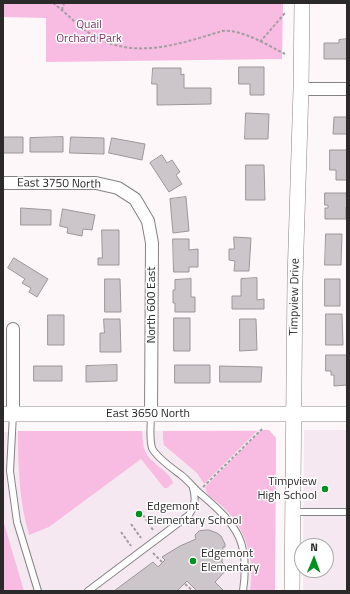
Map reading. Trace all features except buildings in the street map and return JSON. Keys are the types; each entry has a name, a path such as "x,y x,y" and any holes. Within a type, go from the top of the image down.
{"street":[{"name":"Timpview Drive","path":"292,591 295,279 302,3"},
{"path":"301,89 347,89"},
{"name":"East 3750 North","path":"3,183 96,183 118,188 135,199"},
{"name":"North 600 East","path":"135,199 148,221 152,243 151,414"},
{"path":"8,414 13,330"},
{"name":"East 3650 North","path":"8,414 347,414"}],"lane":[{"path":"8,414 10,471 17,522 38,591"},
{"path":"151,414 150,438 153,449 193,488 218,508 233,526 243,546 246,572 243,591"},
{"path":"88,591 189,515 195,505 196,497 193,488"},
{"path":"293,512 347,512"}],"path":[{"path":"53,3 79,26 94,36 106,42 123,46 137,48 170,46 222,31 228,31 240,33 285,54"},
{"path":"62,10 64,3"},
{"path":"260,42 285,13"},
{"path":"203,487 262,429"},
{"path":"143,515 152,530"},
{"path":"131,524 141,538"},
{"path":"121,532 131,546"},
{"path":"153,554 162,562"},
{"path":"185,584 193,591"}],"shaded area":[{"name":"Edgemont Elementary School","path":"269,430 276,438 275,591 3,591 3,432"},
{"name":"Timpview High School","path":"304,430 347,430 347,591 303,591 303,578 334,578 334,538 303,538"}],"green space":[{"name":"Quail Orchard Park","path":"3,3 283,3 282,59 46,62 46,18 3,17"},
{"path":"262,430 269,430 276,438 275,591 250,591 250,558 244,537 233,517 208,495 205,487"},
{"path":"18,431 142,431 143,445 146,453 152,461 169,475 173,483 167,488 164,488 141,459 49,527 29,535 23,509 20,484"},
{"path":"163,431 257,431 204,484 197,473 164,445"},
{"path":"3,520 24,591 3,591"}],"place":[{"name":"Timpview High School","path":"325,489"},
{"name":"Edgemont Elementary School","path":"139,514"},
{"name":"Edgemont Elementary","path":"193,561"}]}
